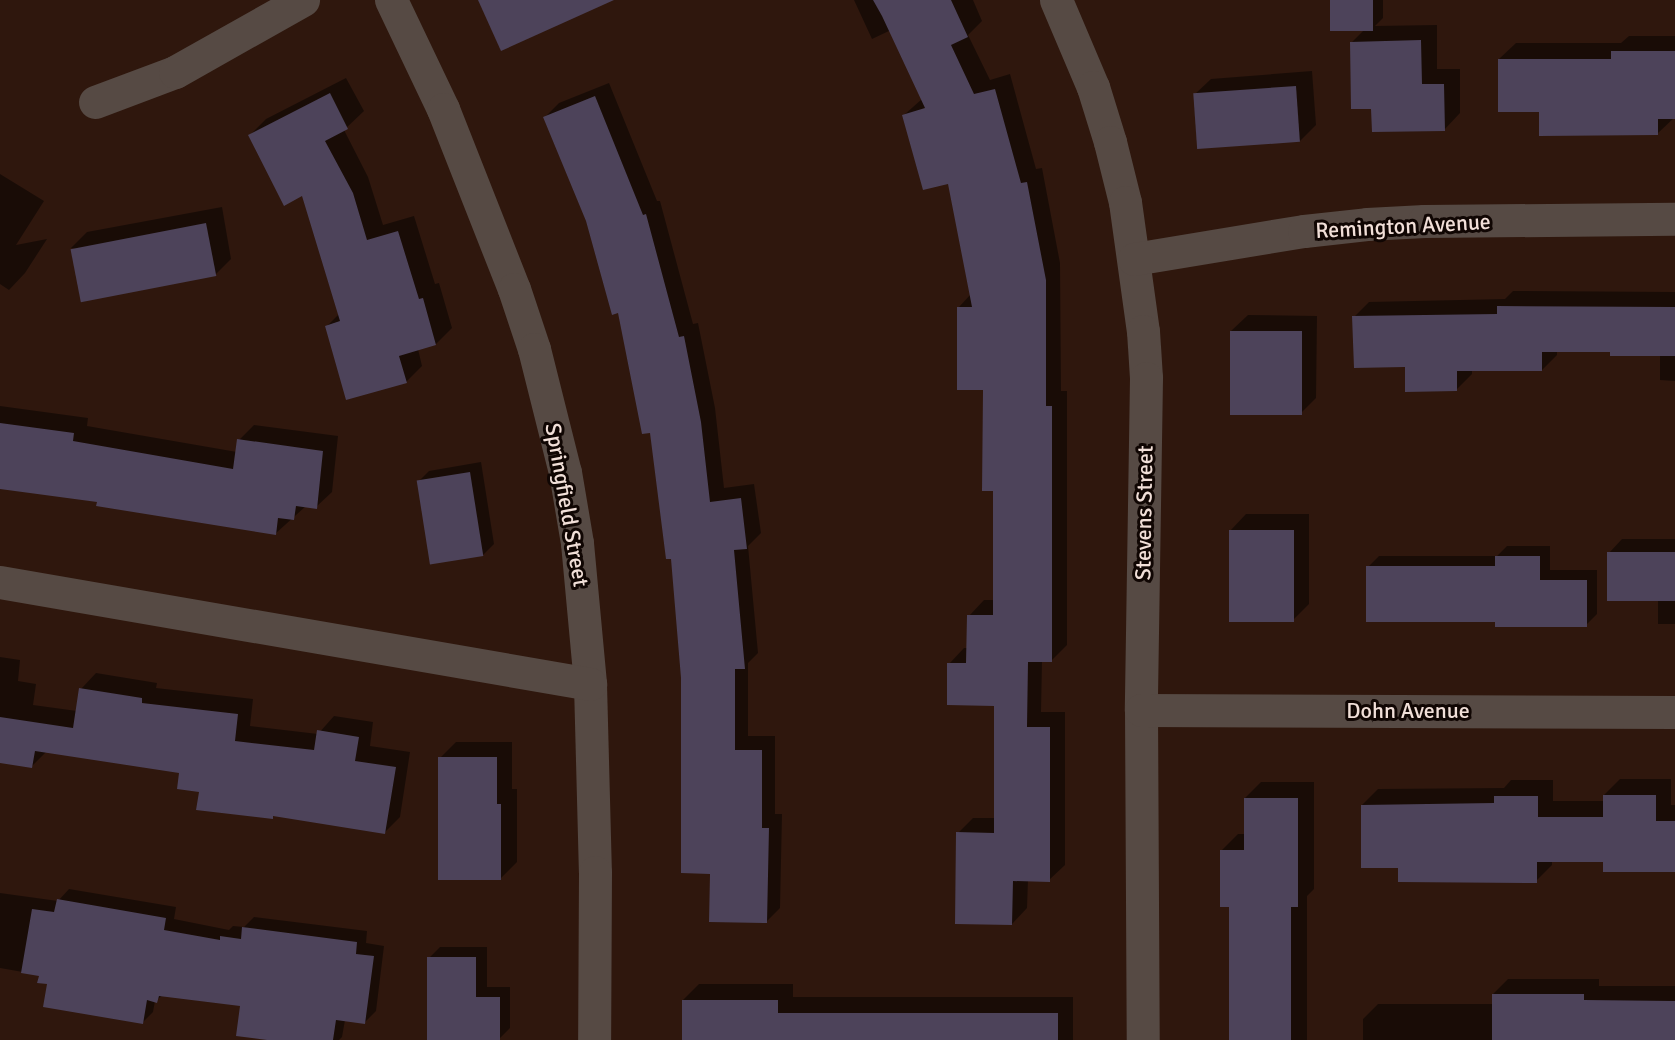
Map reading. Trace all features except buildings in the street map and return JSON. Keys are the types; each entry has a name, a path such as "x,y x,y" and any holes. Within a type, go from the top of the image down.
{"street":[{"path":"95,102 175,72 303,0"},
{"name":"Springfield Street","path":"391,0 468,169 534,349 562,460 577,543 590,684 595,872 594,1040"},
{"name":"Stevens Street","path":"1056,0 1093,87 1125,202 1134,259 1146,378 1141,710 1143,1040"},
{"name":"Remington Avenue","path":"1134,259 1304,231 1367,225 1424,221 1675,219"},
{"path":"0,582 590,684"},
{"name":"Dohn Avenue","path":"1141,710 1675,712"}]}
